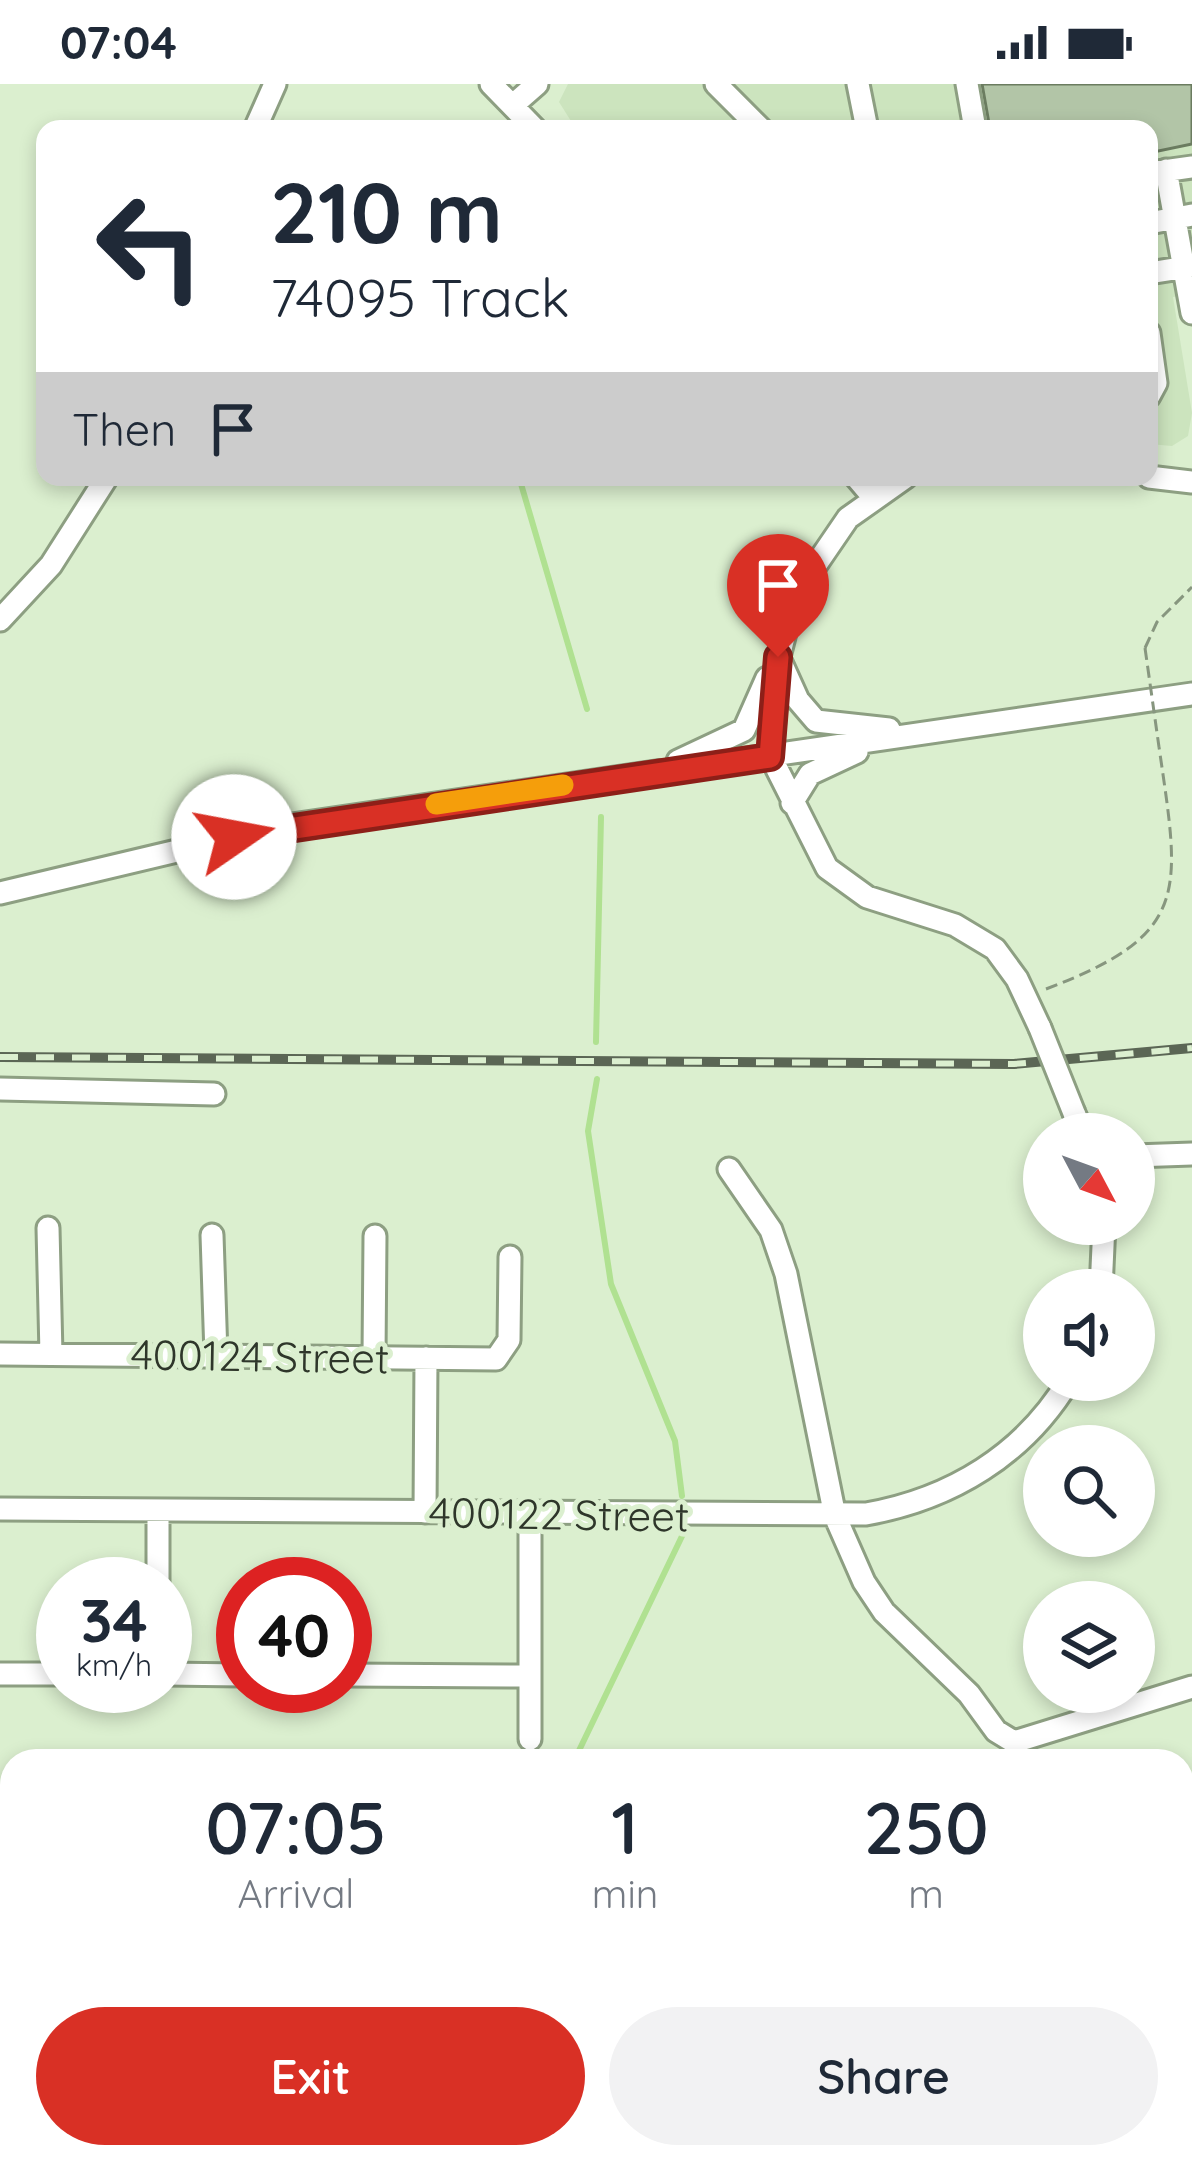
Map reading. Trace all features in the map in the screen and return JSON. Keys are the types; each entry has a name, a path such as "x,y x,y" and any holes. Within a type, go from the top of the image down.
{"street":[{"path":"259,120 275,84"},
{"path":"491,84 527,120"},
{"path":"513,104 537,84"},
{"path":"716,84 751,120"},
{"path":"858,84 865,120"},
{"path":"967,84 973,120"},
{"path":"1192,167 1158,171 1184,217 1192,313"},
{"path":"1158,271 1188,266"},
{"path":"1158,478 1192,482"},
{"path":"0,620 51,565 101,486"},
{"path":"864,486 873,497"},
{"path":"644,773 719,746 744,730 760,702 784,623 820,552 873,497 891,486"},
{"path":"784,623 770,757 814,849 840,879 867,897 980,939 1009,966 1075,1113"},
{"path":"778,657 798,700 816,721 842,728 946,732"},
{"path":"0,893 278,827 1192,694"},
{"path":"792,803 810,774 885,740"},
{"path":"0,1089 214,1094"},
{"path":"1155,1155 1192,1154"},
{"path":"729,1169 771,1230 786,1274 835,1516 864,1582 884,1612 968,1694 1005,1739 1038,1738 1192,1687"},
{"path":"48,1228 51,1354"},
{"path":"212,1235 216,1355"},
{"path":"374,1236 374,1356"},
{"name":"400124 Street","path":"0,1354 496,1359 509,1340 510,1258"},
{"path":"425,1512 426,1358"},
{"name":"400122 Street","path":"0,1509 835,1516 896,1509 966,1482 1015,1445 1052,1401"},
{"path":"158,1511 158,1557"},
{"path":"530,1514 530,1739"},
{"path":"0,1674 36,1674"},
{"path":"372,1675 528,1676"}],"path":[{"path":"1025,996 1119,963 1168,911 1174,897 1175,851 1145,648 1157,622 1192,587"}],"shaded area":[{"path":"568,84 1192,84 1192,294 1173,297 1192,413 1188,436 1172,446 1158,445 1158,120 570,120 559,102"}],"building":[{"path":"982,84 1192,84 1192,144 1158,151 1158,120 988,120"}],"waterway":[{"path":"522,486 587,709"},
{"path":"596,1042 601,817"},
{"path":"597,1079 588,1131 611,1284 675,1441 682,1496"},
{"path":"580,1749 684,1532"}],"railway":[{"path":"0,1057 1014,1064 1192,1048"}],"slow traffic":[{"path":"436,804 563,785"}],"route":[{"path":"234,837 770,757 778,657"}]}
